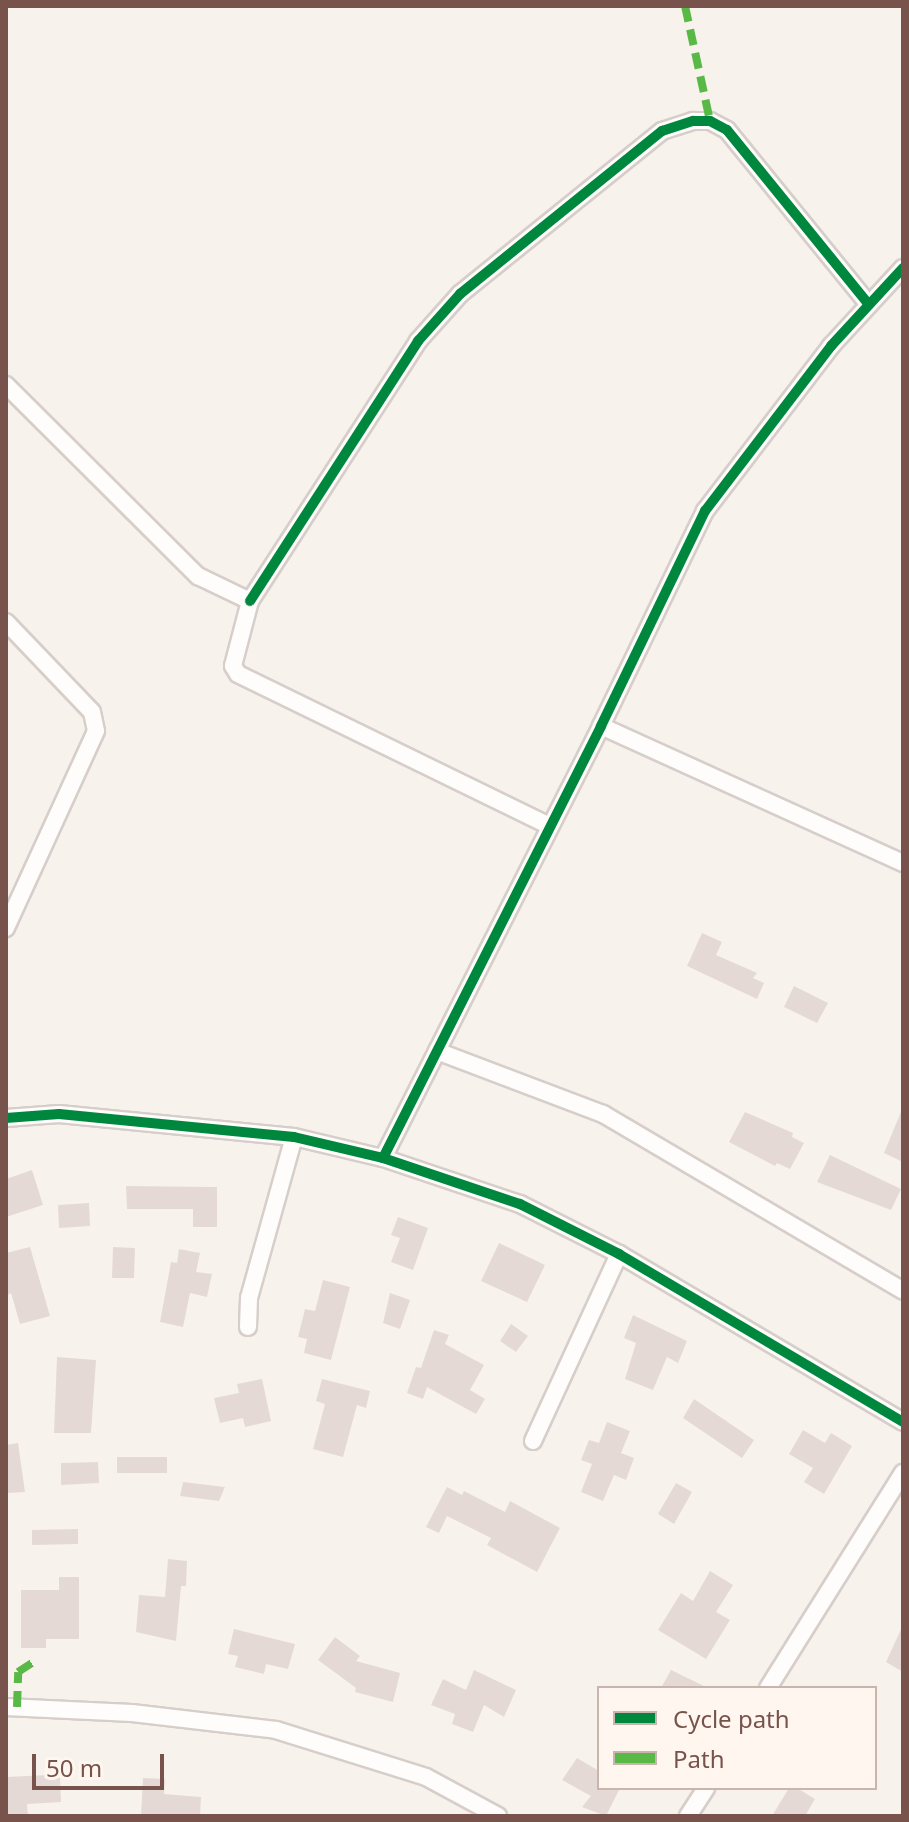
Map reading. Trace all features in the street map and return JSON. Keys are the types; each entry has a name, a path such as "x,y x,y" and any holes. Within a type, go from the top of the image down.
{"street":[{"path":"550,826 238,674 233,666 250,601 418,341 460,294 662,131 693,121 710,121 727,130 869,305"},
{"path":"383,1158 601,726 705,511 831,346 903,268"},
{"path":"6,385 198,576 250,601"},
{"path":"6,622 92,712 96,731 6,928"},
{"path":"601,726 903,863"},
{"path":"437,1051 603,1114 903,1291"},
{"path":"6,1118 59,1114 294,1137 383,1158 520,1204 619,1254 903,1422"},
{"path":"248,1327 249,1298 294,1137"},
{"path":"533,1441 619,1254"},
{"path":"769,1686 903,1473"},
{"path":"6,1707 132,1713 276,1730 426,1777 498,1816"},
{"path":"688,1816 705,1790"}],"building":[{"path":"702,933 722,942 716,955 757,973 753,978 764,983 757,999 687,966"},
{"path":"794,986 828,1003 817,1023 784,1007"},
{"path":"903,1107 903,1162 884,1153"},
{"path":"745,1112 793,1133 792,1137 804,1143 790,1169 777,1163 775,1166 729,1142"},
{"path":"830,1155 901,1189 891,1210 817,1182"},
{"path":"32,1170 43,1205 6,1217 6,1179"},
{"path":"126,1186 217,1187 217,1227 193,1227 193,1209 127,1209"},
{"path":"89,1203 90,1226 59,1228 58,1205"},
{"path":"398,1217 428,1228 413,1270 391,1262 400,1238 391,1235"},
{"path":"499,1243 545,1265 527,1302 481,1281"},
{"path":"30,1247 50,1316 20,1324 11,1293 6,1296 6,1253"},
{"path":"113,1247 135,1248 134,1278 112,1278"},
{"path":"179,1249 200,1253 196,1272 212,1274 207,1297 190,1293 183,1327 160,1322 171,1262 177,1263"},
{"path":"323,1280 350,1287 331,1360 304,1353 307,1339 298,1337 305,1309 315,1311"},
{"path":"390,1293 410,1300 400,1329 383,1323"},
{"path":"633,1315 687,1341 678,1363 667,1357 653,1390 625,1379 636,1343 624,1338"},
{"path":"511,1324 528,1336 516,1352 500,1341"},
{"path":"434,1330 449,1335 445,1344 484,1365 470,1390 485,1399 476,1414 427,1387 423,1399 407,1393 416,1367 421,1368"},
{"path":"57,1357 96,1360 91,1433 54,1433"},
{"path":"262,1379 271,1421 245,1427 243,1418 220,1423 214,1398 239,1393 237,1384"},
{"path":"322,1379 370,1391 366,1408 357,1405 343,1457 313,1449 325,1404 316,1401"},
{"path":"694,1399 754,1440 742,1458 683,1418"},
{"path":"607,1422 630,1431 621,1453 634,1458 626,1480 614,1475 603,1501 581,1492 592,1464 581,1460 589,1440 599,1443"},
{"path":"803,1430 825,1443 831,1433 852,1446 824,1494 804,1482 813,1468 789,1454"},
{"path":"18,1443 25,1492 6,1493 6,1445"},
{"path":"117,1457 167,1457 167,1473 117,1473"},
{"path":"98,1462 99,1483 61,1485 61,1463"},
{"path":"183,1482 225,1487 219,1501 180,1496"},
{"path":"676,1483 692,1492 674,1524 658,1514"},
{"path":"447,1487 462,1495 464,1491 505,1512 510,1501 560,1528 537,1572 487,1545 491,1538 447,1516 439,1533 426,1527"},
{"path":"78,1529 78,1544 32,1545 32,1530"},
{"path":"168,1559 187,1561 186,1586 181,1586 176,1641 136,1632 139,1595 165,1597"},
{"path":"710,1571 733,1585 716,1612 730,1620 706,1659 658,1630 681,1593 693,1601"},
{"path":"59,1577 79,1577 79,1639 46,1639 46,1648 21,1648 21,1590 59,1590"},
{"path":"903,1625 903,1672 886,1662"},
{"path":"234,1629 295,1644 288,1669 266,1664 264,1674 235,1667 238,1656 228,1654"},
{"path":"335,1637 360,1656 356,1661 400,1673 393,1702 355,1692 356,1688 318,1660"},
{"path":"474,1670 516,1690 504,1717 484,1705 473,1732 452,1724 455,1714 431,1705 443,1679 466,1690"},
{"path":"671,1670 704,1686 662,1686"},
{"path":"577,1758 597,1770 597,1790 619,1790 606,1816 582,1807 591,1796 562,1780"},
{"path":"48,1775 48,1779 60,1778 61,1802 27,1804 28,1816 6,1816 6,1777"},
{"path":"143,1778 165,1779 164,1794 201,1797 200,1816 141,1816"},
{"path":"788,1790 800,1790 815,1799 805,1816 772,1816"}],"marked path":[{"path":"685,6 710,121"},
{"path":"17,1707 18,1672 32,1663"}],"cycle path":[{"path":"250,601 418,341 460,294 662,131 693,121 710,121 727,130 869,305"},
{"path":"383,1158 601,726 705,511 831,346 903,268"},
{"path":"6,1118 59,1114 294,1137 383,1158 520,1204 619,1254 903,1422"}]}
